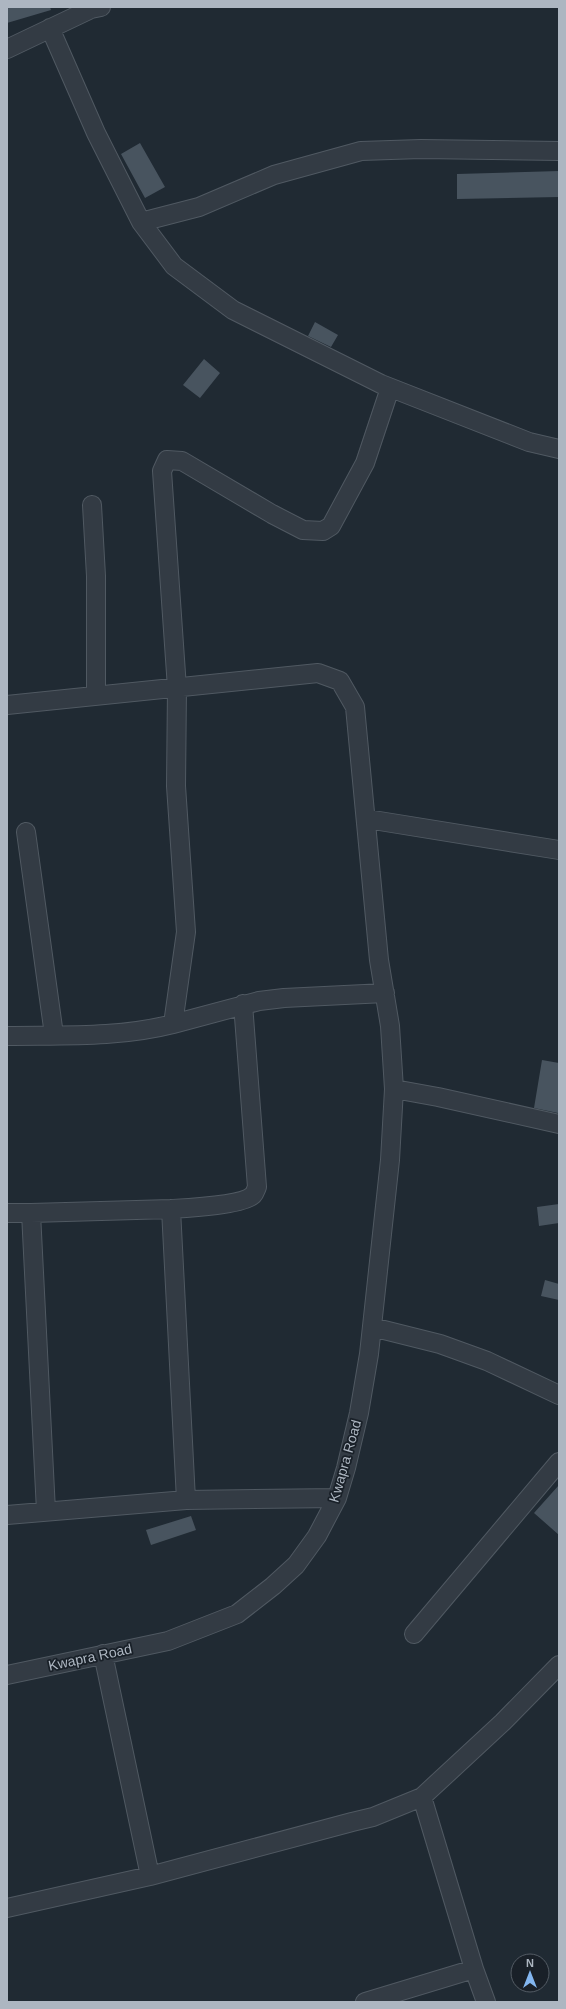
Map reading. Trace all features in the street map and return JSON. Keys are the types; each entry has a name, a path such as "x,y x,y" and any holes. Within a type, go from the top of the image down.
{"street":[{"path":"7,49 91,9 101,7"},
{"path":"50,28 96,133 141,222 174,266 233,310 390,388 529,442 559,449"},
{"path":"141,222 199,207 274,175 361,151 421,149 559,151"},
{"path":"173,1024 186,932 176,786 177,688 162,472 164,464 167,460 182,461 272,514 303,530 323,531 331,526 365,463 390,388"},
{"path":"92,505 96,576 96,696"},
{"name":"Kwapra Road","path":"7,705 318,673 340,681 355,707 380,960 390,1026 394,1089 389,1167 372,1327 359,1413 337,1498 317,1536 296,1565 238,1614 168,1641 7,1675"},
{"path":"366,819 559,850"},
{"path":"26,832 54,1035"},
{"path":"7,1036 97,1036 140,1031 173,1024 242,1004 284,998 385,993"},
{"path":"7,1213 171,1209 217,1205 245,1199 253,1195 257,1186 242,1004"},
{"path":"394,1089 438,1097 559,1124"},
{"path":"171,1209 186,1500"},
{"path":"31,1213 46,1511"},
{"path":"372,1327 440,1344 487,1361 558,1390"},
{"path":"414,1634 559,1462"},
{"path":"7,1515 186,1500 337,1498"},
{"path":"103,1654 150,1876"},
{"path":"7,1908 150,1876 373,1817 422,1797 502,1722 559,1665"},
{"path":"422,1797 474,1969 486,2002"},
{"path":"365,2002 474,1969"}],"building":[{"path":"7,7 50,7 51,10 7,23"},
{"path":"140,143 165,187 145,198 121,154"},
{"path":"559,171 559,197 457,199 457,174"},
{"path":"315,322 338,335 331,347 308,336"},
{"path":"204,359 220,373 200,398 183,385"},
{"path":"542,1060 559,1063 558,1113 534,1108"},
{"path":"559,1204 559,1223 539,1226 537,1207"},
{"path":"545,1280 559,1284 559,1300 541,1296"},
{"path":"559,1485 559,1535 534,1513"},
{"path":"191,1516 196,1530 151,1545 146,1530"}]}
